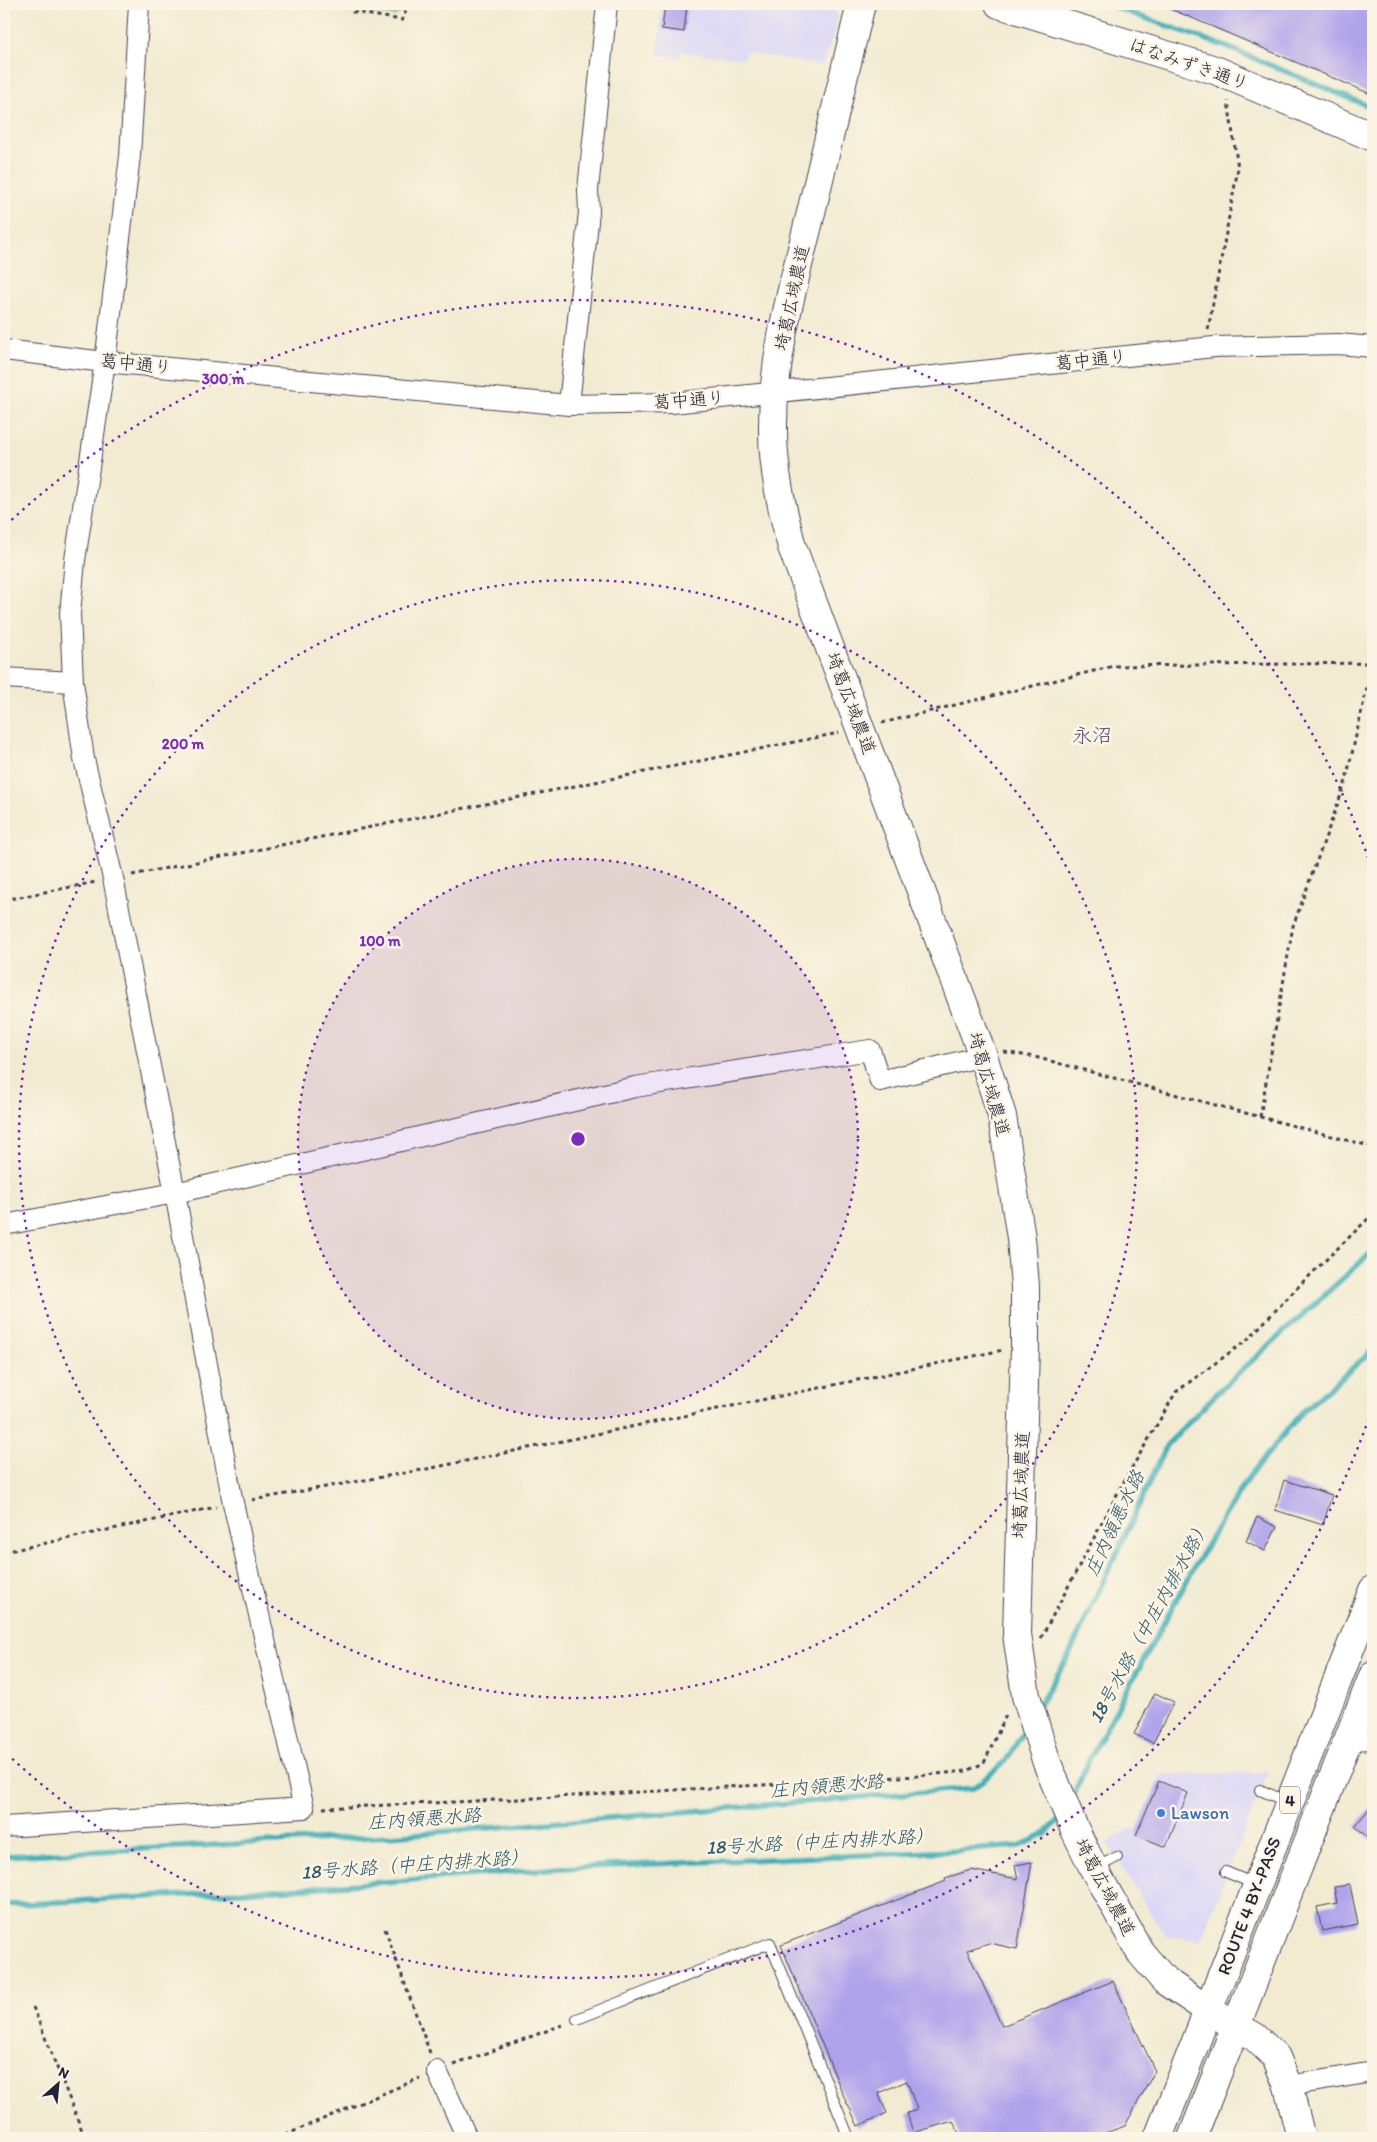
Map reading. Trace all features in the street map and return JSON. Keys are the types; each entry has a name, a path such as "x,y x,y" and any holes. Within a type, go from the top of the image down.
{"main road":[{"name":"埼葛広域農道","path":"861,4 784,320 774,394 773,433 782,511 792,546 984,1056 1002,1116 1021,1238 1025,1286 1017,1634 1025,1691 1054,1781 1074,1828 1105,1863 1140,1952 1165,1981 1208,2010 1263,2043 1276,2057 1288,2086 1301,2138"},
{"name":"はなみずき通り","path":"999,4 1215,70 1373,137"},
{"name":"ROUTE 4 BY-PASS","path":"1158,2138 1373,1590"},
{"name":"ROUTE 4 BY-PASS","path":"1192,2138 1236,2026 1361,1739 1373,1676"}],"street":[{"path":"4,1826 304,1808 233,1503 113,878 84,759 73,682 70,614 75,560 105,362 130,156 139,4"},
{"path":"569,405 589,212 588,190 607,4"},
{"name":"葛中通り","path":"4,350 105,362 569,405 672,403 774,394 1209,347 1338,344 1373,347"},
{"path":"4,678 73,682"},
{"path":"4,1225 175,1193 635,1087 870,1050 880,1081 984,1056"},
{"path":"437,2071 467,2138"},
{"path":"1288,2086 1373,2072"}],"lane":[{"path":"1260,1790 1289,1802"},
{"path":"1226,1872 1258,1886"},
{"path":"577,2019 770,1943 849,2138"}],"path":[{"path":"354,4 353,12 402,20 409,4"},
{"path":"1209,347 1207,332 1238,168 1228,102 1236,79"},
{"path":"4,900 860,729 1114,666 1373,662 1345,784 1293,926 1260,1117"},
{"path":"984,1056 1006,1051 1035,1057 1373,1147"},
{"path":"1019,1654 1033,1651 1123,1483 1176,1392 1247,1340 1373,1214"},
{"path":"4,1552 233,1503 427,1469 972,1356 1025,1347"},
{"path":"304,1808 529,1799 917,1776 966,1771 984,1763 1012,1702 1025,1691"},
{"path":"385,1929 437,2071"},
{"path":"32,2007 85,2138"}],"shaded area":[{"path":"662,4 830,4 837,12 836,25 825,60 821,66 745,52 744,59 681,52 680,57 658,55"},
{"path":"1268,1772 1201,1940 1166,1936 1106,1843 1130,1828 1136,1830 1161,1775"}],"green space":[{"path":"362,4 406,4 404,11 394,16 365,11"}],"building":[{"path":"665,4 687,4 684,32 662,29"},
{"path":"1159,4 1373,4 1373,95"},
{"path":"1284,1480 1332,1495 1323,1525 1275,1510"},
{"path":"1257,1517 1277,1527 1265,1551 1246,1541"},
{"path":"1155,1693 1174,1702 1153,1743 1134,1734"},
{"path":"1159,1781 1188,1793 1166,1847 1136,1835"},
{"path":"1373,1804 1373,1842 1355,1826"},
{"path":"1032,1862 1017,1949 989,1943 967,1950 1002,2026 1113,1981 1155,2071 1125,2126 1091,2138 961,2138 953,2121 913,2133 907,2113 917,2110 907,2081 878,2093 887,2113 858,2126 847,2104 781,1945 946,1881 945,1878 971,1870 1018,1879 1015,1865"},
{"path":"1350,1885 1358,1924 1322,1931 1317,1907 1337,1903 1334,1887"}],"waterway":[{"path":"1105,4 1227,47 1373,108"},
{"name":"庄内領悪水路","path":"1038,1707 1068,1657 1167,1445 1222,1388 1373,1251"},
{"name":"18号水路（中庄内排水路）","path":"1072,1798 1090,1758 1201,1555 1248,1478 1301,1413 1373,1350"},
{"name":"庄内領悪水路","path":"4,1856 390,1836 974,1788 1006,1761 1026,1727"},
{"name":"18号水路（中庄内排水路）","path":"4,1905 309,1888 560,1868 956,1851 1019,1846 1044,1835 1062,1817"}],"place":[{"name":"Lawson","path":"1161,1813"}],"district":[{"name":"永沼","path":"1092,735"}]}
